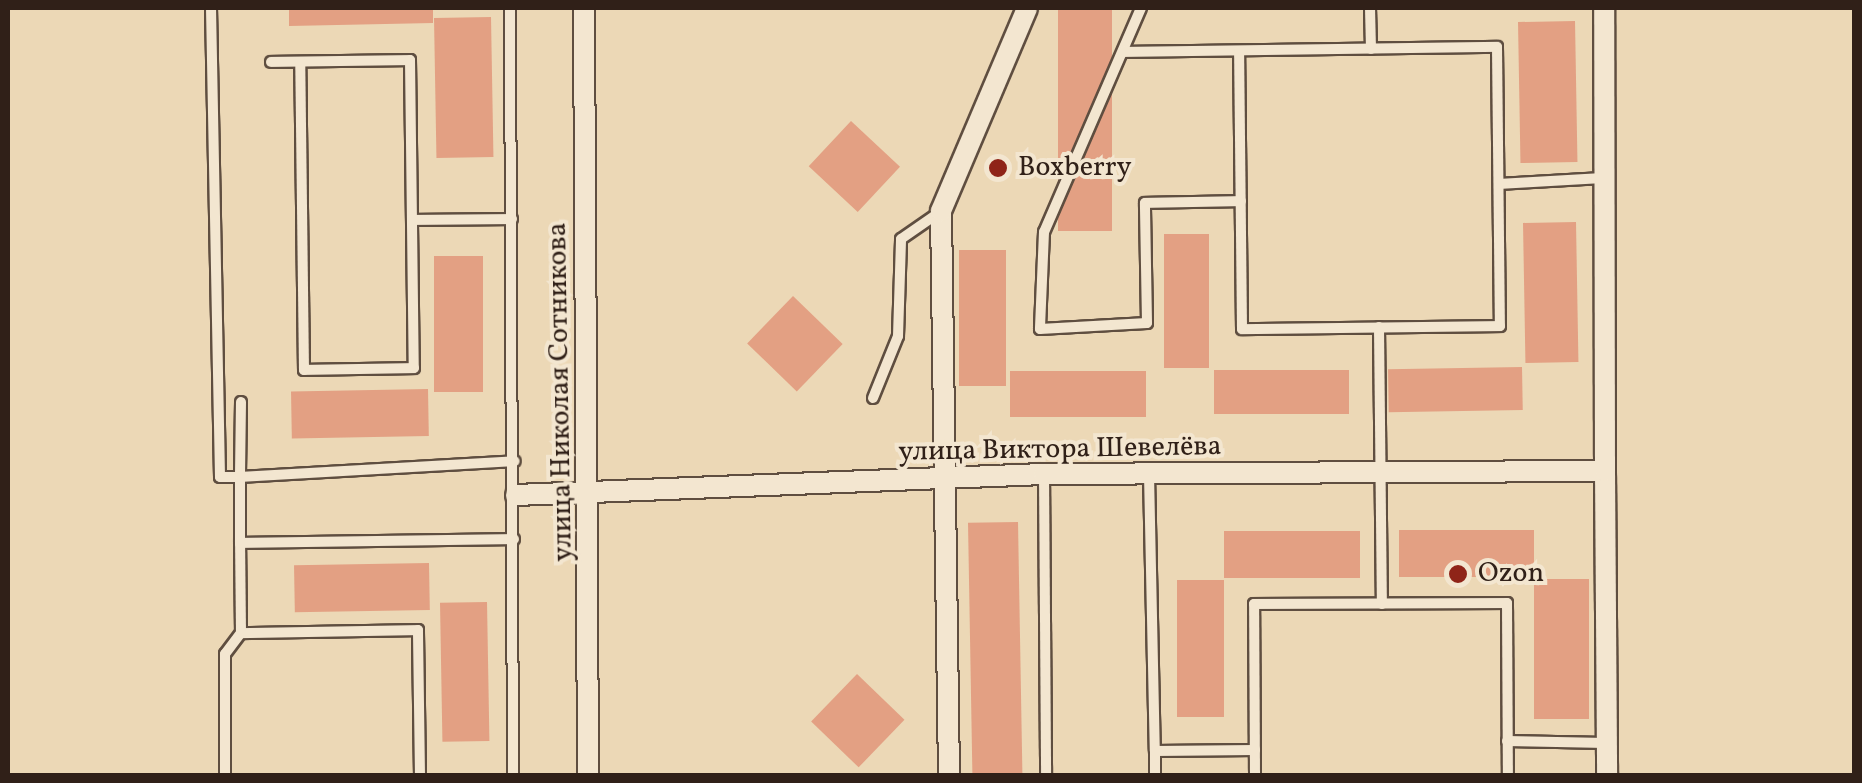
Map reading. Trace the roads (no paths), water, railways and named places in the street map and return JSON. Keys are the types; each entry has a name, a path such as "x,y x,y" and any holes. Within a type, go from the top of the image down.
{"street":[{"name":"улица Николая Сотникова","path":"584,8 590,488 588,776"},
{"path":"949,776 941,211 1028,8"},
{"path":"1604,8 1607,776"},
{"name":"улица Виктора Шевелёва","path":"516,494 590,488 1044,474 1605,471"}],"lane":[{"path":"211,8 220,477 515,461"},
{"path":"510,8 516,494 514,776"},
{"path":"1140,8 1044,232 1040,329 1146,324 1145,203 1241,202"},
{"path":"1370,8 1371,49"},
{"path":"1124,52 1497,48 1500,326 1242,329 1239,51"},
{"path":"271,62 410,60 414,368 304,370 300,62"},
{"path":"1499,184 1602,178"},
{"path":"872,398 898,336 901,238 941,211"},
{"path":"412,220 512,219"},
{"path":"1379,328 1382,604"},
{"path":"224,776 225,654 241,632 241,402"},
{"path":"1044,474 1046,776"},
{"path":"1148,474 1155,776"},
{"path":"240,543 514,539"},
{"path":"1255,776 1254,604 1507,602 1508,776"},
{"path":"241,632 418,630 420,776"},
{"path":"1507,742 1606,743"},
{"path":"1155,750 1255,750"},
{"path":"941,776 949,753"}],"place":[{"name":"Boxberry","path":"998,168"},
{"name":"Ozon","path":"1458,574"}]}
